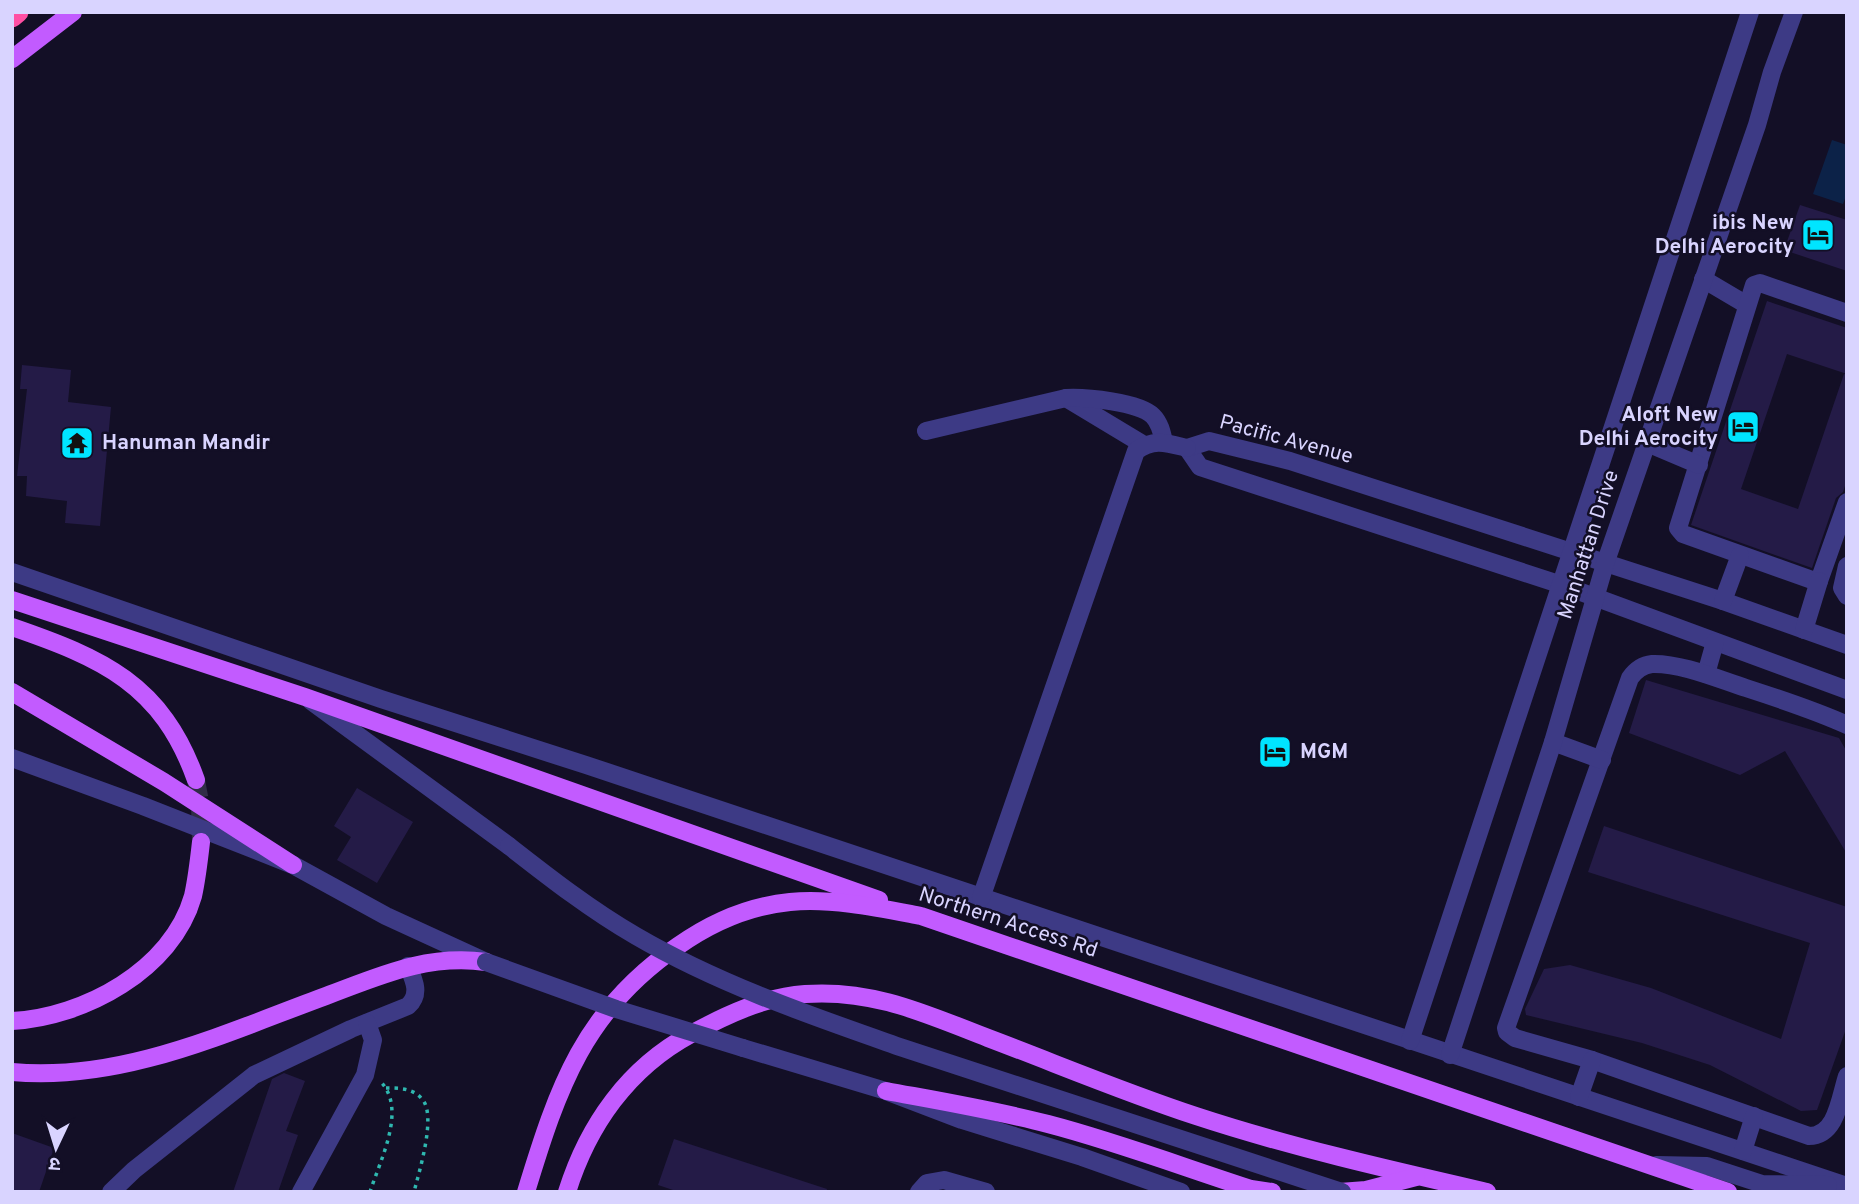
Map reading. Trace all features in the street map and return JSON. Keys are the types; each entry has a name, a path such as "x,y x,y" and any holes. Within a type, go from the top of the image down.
{"highway":[{"path":"12,17 18,12"}],"main road":[{"path":"12,59 73,12"},
{"path":"12,600 305,697 922,916"},
{"path":"12,627 67,646 121,675 164,716 177,736 196,780"},
{"path":"12,692 164,782 293,865"},
{"path":"12,1021 52,1016 87,1003 115,989 138,973 162,950 180,924 192,897 201,842"},
{"name":"Northern Access Rd","path":"526,1192 558,1098 582,1045 601,1015 629,984 654,962 719,920 756,907 792,901 864,905 922,916 1728,1192"},
{"path":"12,1072 87,1072 158,1056 408,966 452,959 485,962"},
{"path":"567,1192 587,1139 623,1086 646,1064 675,1043 751,1006 803,995 834,993 895,1003 1196,1116 1374,1166 1487,1192"},
{"path":"886,1091 1047,1124 1114,1143 1251,1189 1272,1192"},
{"path":"1341,1192 1366,1190 1419,1177"}],"street":[{"name":"Manhattan Drive","path":"1410,1041 1750,12"},
{"name":"Manhattan Drive","path":"1450,1055 1553,742 1605,564 1794,12"},
{"path":"1703,279 1746,305"},
{"path":"1819,581 1679,532 1678,523 1699,465 1752,288 1760,284 1847,313"},
{"path":"926,431 1066,398 1090,397 1144,410 1154,417 1161,428 1164,442"},
{"path":"1066,398 1144,445"},
{"name":"Pacific Avenue","path":"1186,448 1209,441 1290,461 1723,601 1804,630 1846,641"},
{"path":"981,898 1136,452 1144,445 1164,442 1186,448 1200,467 1562,585 1840,687 1822,714"},
{"path":"1647,443 1699,465"},
{"path":"1804,630 1847,502"},
{"path":"1723,601 1740,555"},
{"path":"12,572 381,699 1846,1185"},
{"path":"1706,674 1715,642"},
{"path":"1847,725 1706,674 1650,664 1634,672 1506,1028 1515,1038 1592,1060 1808,1136 1818,1136 1832,1124 1847,1076"},
{"path":"305,697 558,885 635,936 677,958 734,985 831,1023 1341,1192"},
{"path":"1553,742 1602,760"},
{"path":"12,758 293,865 386,916 485,962 616,1009 886,1091 962,1120 1082,1157 1181,1192"},
{"path":"117,1188 254,1074 408,1006 413,1001 416,987 408,966"},
{"path":"302,1192 367,1071 373,1040 367,1023"},
{"path":"1579,1097 1592,1060"},
{"path":"1743,1151 1754,1116"},
{"path":"1647,1165 1707,1166 1762,1184 1846,1185"},
{"path":"919,1192 927,1183 944,1180 986,1192"}],"path":[{"path":"367,1071 390,1094 391,1121 370,1192"},
{"path":"386,1088 401,1088 414,1092 424,1100 428,1111 427,1135 414,1192"}],"water":[{"path":"1832,140 1847,145 1847,193 1843,204 1813,194"}],"building":[{"name":"ibis New Delhi Aerocity","path":"1800,205 1847,220 1847,271 1784,250"},
{"name":"Aloft New Delhi Aerocity","path":"1767,301 1847,328 1847,374 1787,354 1741,489 1798,509 1844,374 1847,375 1847,480 1843,492 1836,498 1812,568 1691,525"},
{"path":"22,365 71,370 68,402 111,407 100,526 65,523 67,501 26,496 27,476 17,476 27,389 20,389"},
{"path":"1646,680 1839,738 1847,752 1847,854 1785,751 1740,775 1629,733"},
{"path":"357,788 413,822 377,883 337,860 351,837 334,826"},
{"path":"1604,826 1847,907 1847,1026 1817,1110 1801,1111 1710,1065 1642,1043 1526,1015 1525,1009 1544,969 1570,965 1651,988 1781,1039 1810,943 1588,872"},
{"path":"284,1073 305,1081 286,1131 298,1135 278,1192 233,1192 272,1079"},
{"path":"12,1133 54,1148 39,1192 12,1192"},
{"path":"674,1139 827,1189 826,1192 679,1192 658,1185"}],"tunnel":[{"path":"196,780 200,802 201,842"}],"place":[{"name":"ibis New Delhi Aerocity","path":"1818,235"},
{"name":"Aloft New Delhi Aerocity","path":"1743,427"},
{"name":"Hanuman Mandir","path":"77,443"},
{"name":"MGM","path":"1275,752"}]}
